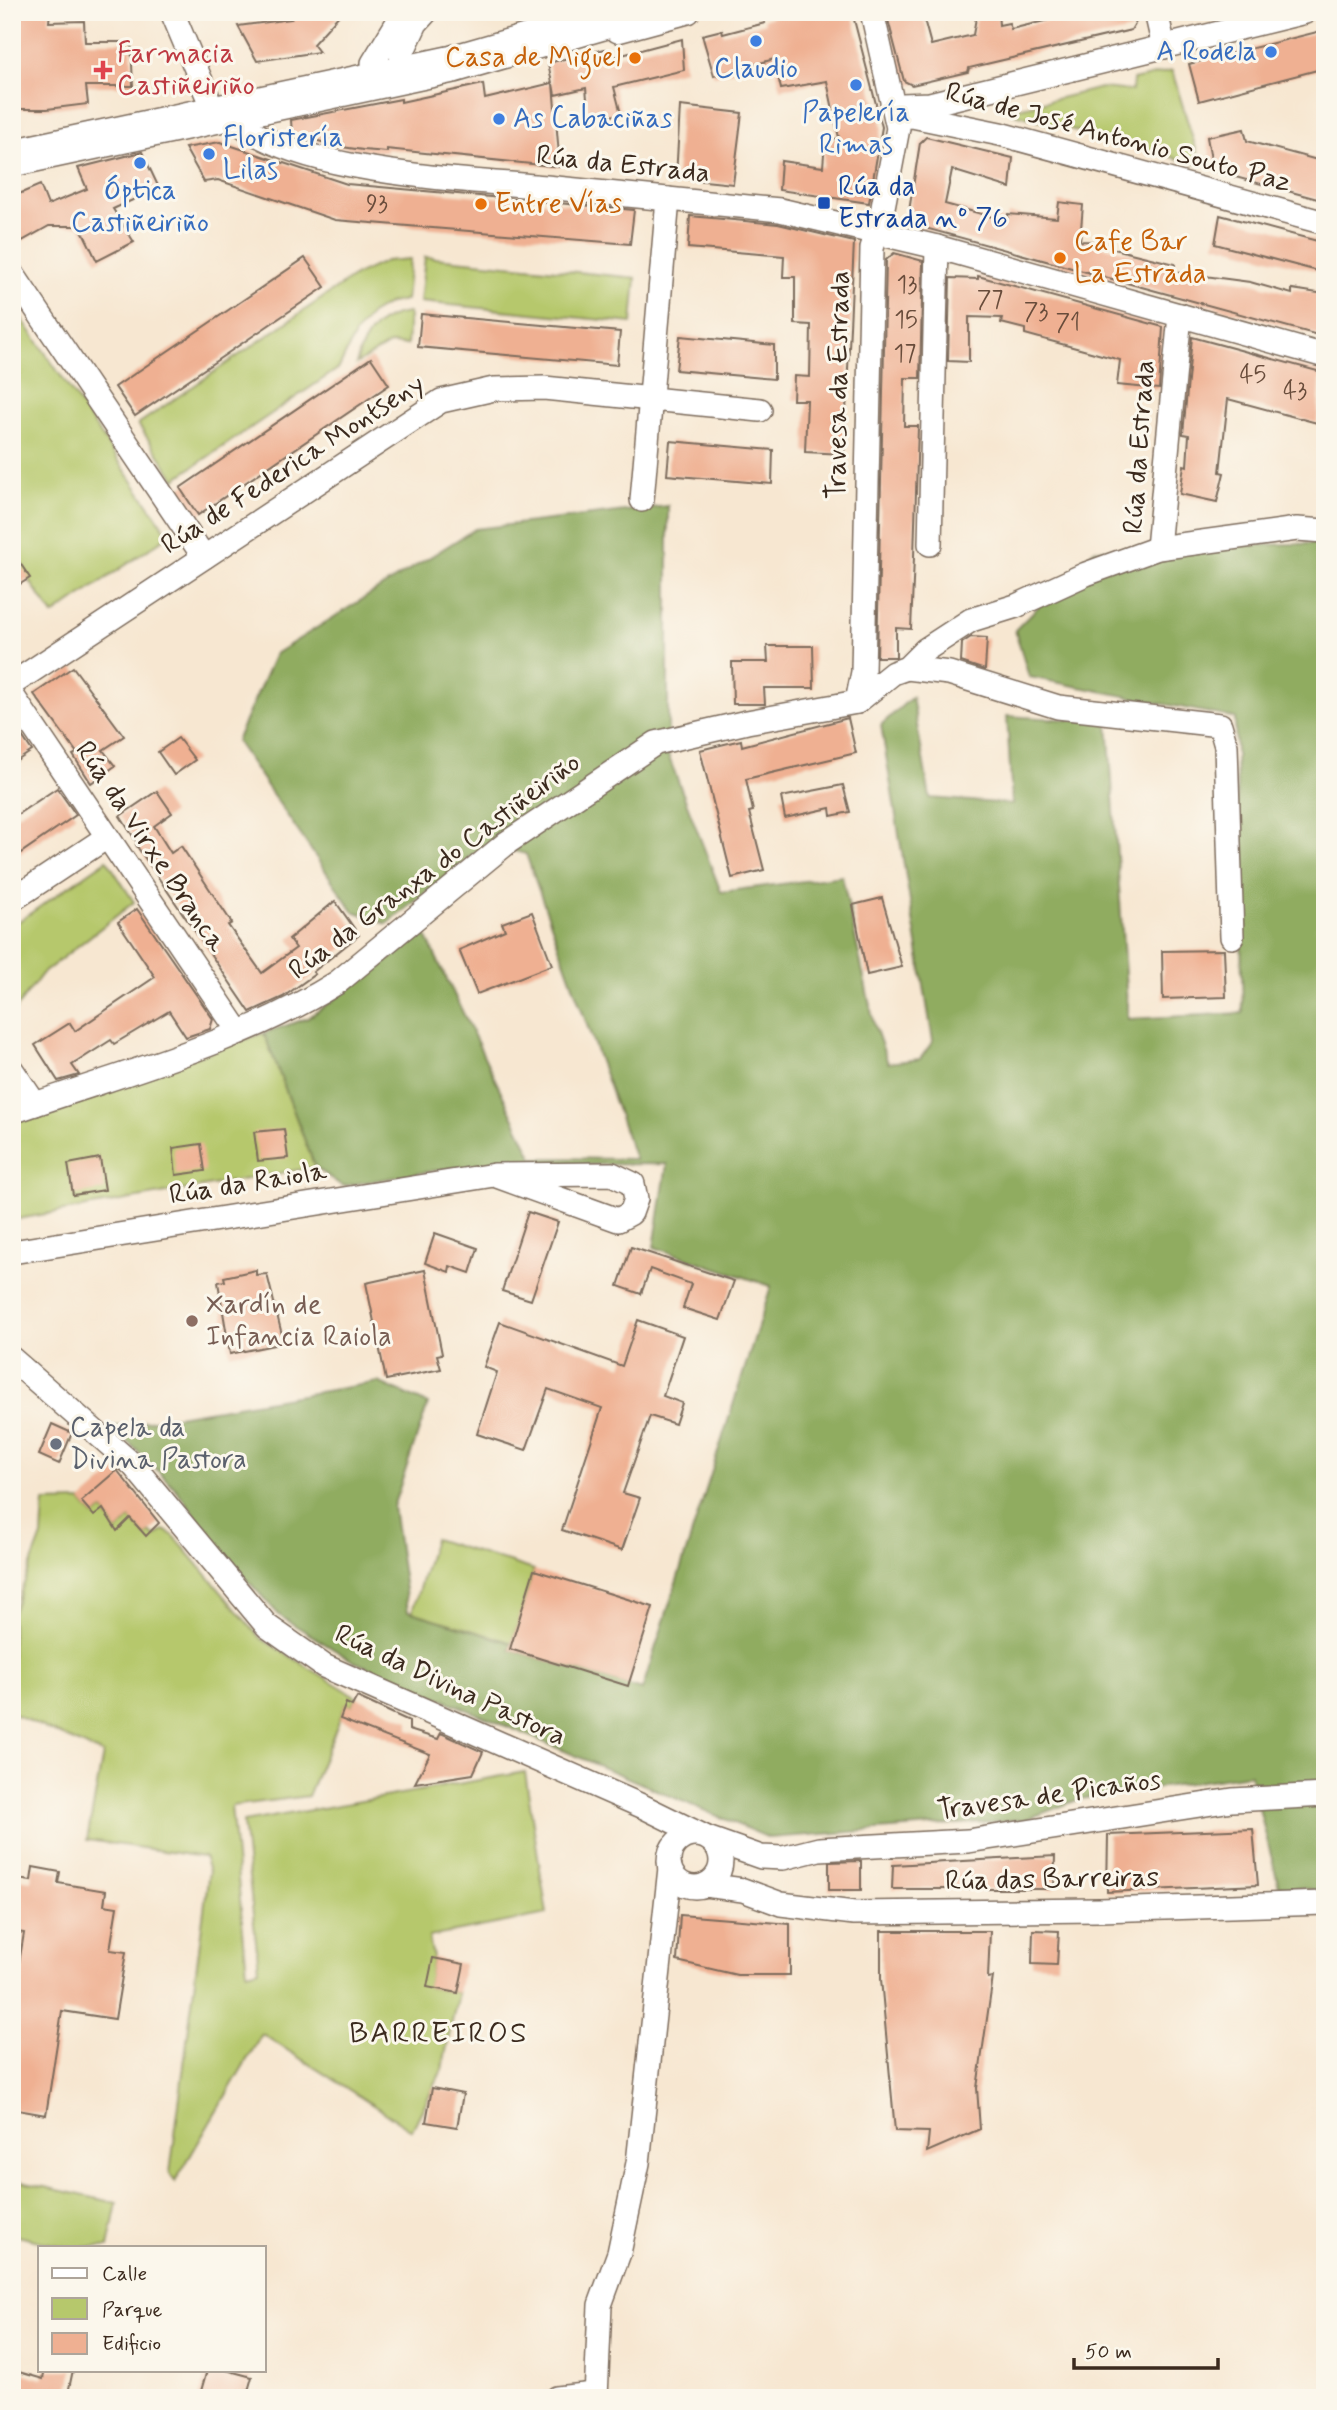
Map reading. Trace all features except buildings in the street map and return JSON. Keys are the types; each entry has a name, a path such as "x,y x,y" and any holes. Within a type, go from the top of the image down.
{"main road":[{"path":"12,158 559,12"},
{"path":"12,138 218,105 495,54 634,12"}],"street":[{"path":"387,59 404,12"},
{"path":"387,59 426,12"},
{"path":"495,54 555,47 688,12"},
{"name":"Travesa da Estrada","path":"857,702 863,672 872,248 893,158 895,111 872,12"},
{"path":"1156,12 1164,47"},
{"path":"895,111 1305,12"},
{"path":"171,13 218,105"},
{"path":"992,127 986,102 1000,85"},
{"path":"953,98 968,105 992,127"},
{"name":"Rúa da Estrada","path":"218,105 244,130 278,145 358,167 780,210 878,231 1325,356"},
{"name":"Rúa de José Antonio Souto Paz","path":"895,111 912,116 992,127 1325,223"},
{"path":"642,500 668,199"},
{"path":"930,544 937,247"},
{"path":"12,273 204,557"},
{"name":"Rúa da Estrada","path":"1181,315 1158,548 1297,529 1325,531"},
{"name":"Rúa de Federica Montseny","path":"12,684 441,401 494,389 544,388 760,410"},
{"path":"857,702 894,673 907,667 925,650 971,620 1017,606 1086,574 1158,548"},
{"path":"907,667 949,673 1058,707 1220,725 1226,746 1232,937"},
{"name":"Rúa da Virxe Branca","path":"12,695 239,1032"},
{"name":"Rúa da Granxa do Castiñeiriño","path":"12,1112 264,1024 338,982 508,842 656,743 747,722 857,702"},
{"path":"12,900 107,837"},
{"path":"12,1070 35,1104"},
{"name":"Rúa da Raiola","path":"12,1252 495,1175 619,1175 633,1184 636,1199 631,1213 618,1220 495,1175"},
{"name":"Rúa da Divina Pastora","path":"12,1359 133,1465 267,1626 324,1666 644,1807 711,1843"},
{"name":"Travesa de Picaños","path":"711,1843 761,1857 783,1858 819,1849 968,1841 1232,1800 1325,1795"},
{"path":"644,1807 654,1820 669,1864 680,1882 697,1886"},
{"path":"557,2398 595,2396 600,2305 618,2253 638,2163 669,1864 675,1844 682,1838 711,1843 743,1867 776,1899"},
{"path":"664,1911 718,1873 711,1843"},
{"path":"776,1899 770,1883 783,1858"},
{"name":"Rúa das Barreiras","path":"697,1886 743,1890 776,1899 854,1913 1100,1910 1325,1903"}],"green space":[{"path":"1172,71 1201,165 1012,113 1014,109 1101,88 1132,91 1133,80"},
{"path":"425,257 636,278 632,323 420,302"},
{"path":"410,259 406,300 390,303 371,314 355,334 339,368 175,479 138,424 356,275 386,261"},
{"path":"14,307 169,535 53,615 12,555"},
{"path":"409,313 407,345 390,344 356,364 363,344 380,323"},
{"path":"668,506 668,755 721,892 842,876 874,1024 888,1063 920,1059 933,1041 881,725 912,697 930,798 1012,804 1007,716 1108,722 1128,1019 1243,1013 1235,718 1029,677 1015,630 1094,550 1325,543 1325,1891 1279,1886 1250,1774 1080,1799 1027,1819 769,1838 353,1661 280,1616 228,1559 176,1489 113,1427 378,1382 428,1404 393,1507 408,1611 512,1643 510,1649 642,1690 771,1286 654,1247 667,1164 505,1165 444,1169 342,1186 315,1167 264,1033 308,1018 425,934 533,1158 635,1159 526,854 486,844 387,924 353,911 236,741 275,654 475,529"},
{"path":"107,860 134,902 42,974 12,1014 12,926"},
{"path":"264,1033 315,1167 12,1220 12,1120"},
{"path":"81,1501 94,1516 103,1509 117,1531 130,1518 146,1536 150,1532 155,1537 164,1530 174,1536 260,1638 357,1697 352,1706 346,1704 308,1796 231,1806 247,1972 259,1969 243,1822 525,1772 547,1914 429,1937 433,1958 428,1987 458,1993 442,2070 412,2130 262,2034 175,2182 170,2173 209,1871 204,1857 87,1840 103,1754 12,1713 12,1615 42,1536 44,1502"},
{"path":"434,1539 534,1570 512,1643 412,1612"},
{"path":"17,2181 117,2203 108,2246 62,2246 12,2235 12,2204"}],"place":[{"name":"Claudio","path":"756,41"},
{"name":"A Rodela","path":"1271,52"},
{"name":"Casa de Miguel","path":"635,58"},
{"name":"Farmacia Castiñeiriño","path":"103,70"},
{"name":"Papelería Rimas","path":"856,85"},
{"name":"As Cabaciñas","path":"499,119"},
{"name":"Floristería Lilas","path":"209,154"},
{"name":"Óptica Castiñeiriño","path":"140,163"},
{"name":"Rúa da Estrada nº 76","path":"824,203"},
{"name":"Entre Vías","path":"481,204"},
{"name":"Cafe Bar La Estrada","path":"1060,258"},
{"name":"Xardín de Infancia Raiola","path":"192,1321"},
{"name":"Capela da Divina Pastora","path":"56,1444"}],"district":[{"name":"BARREIROS","path":"439,2033"}]}
